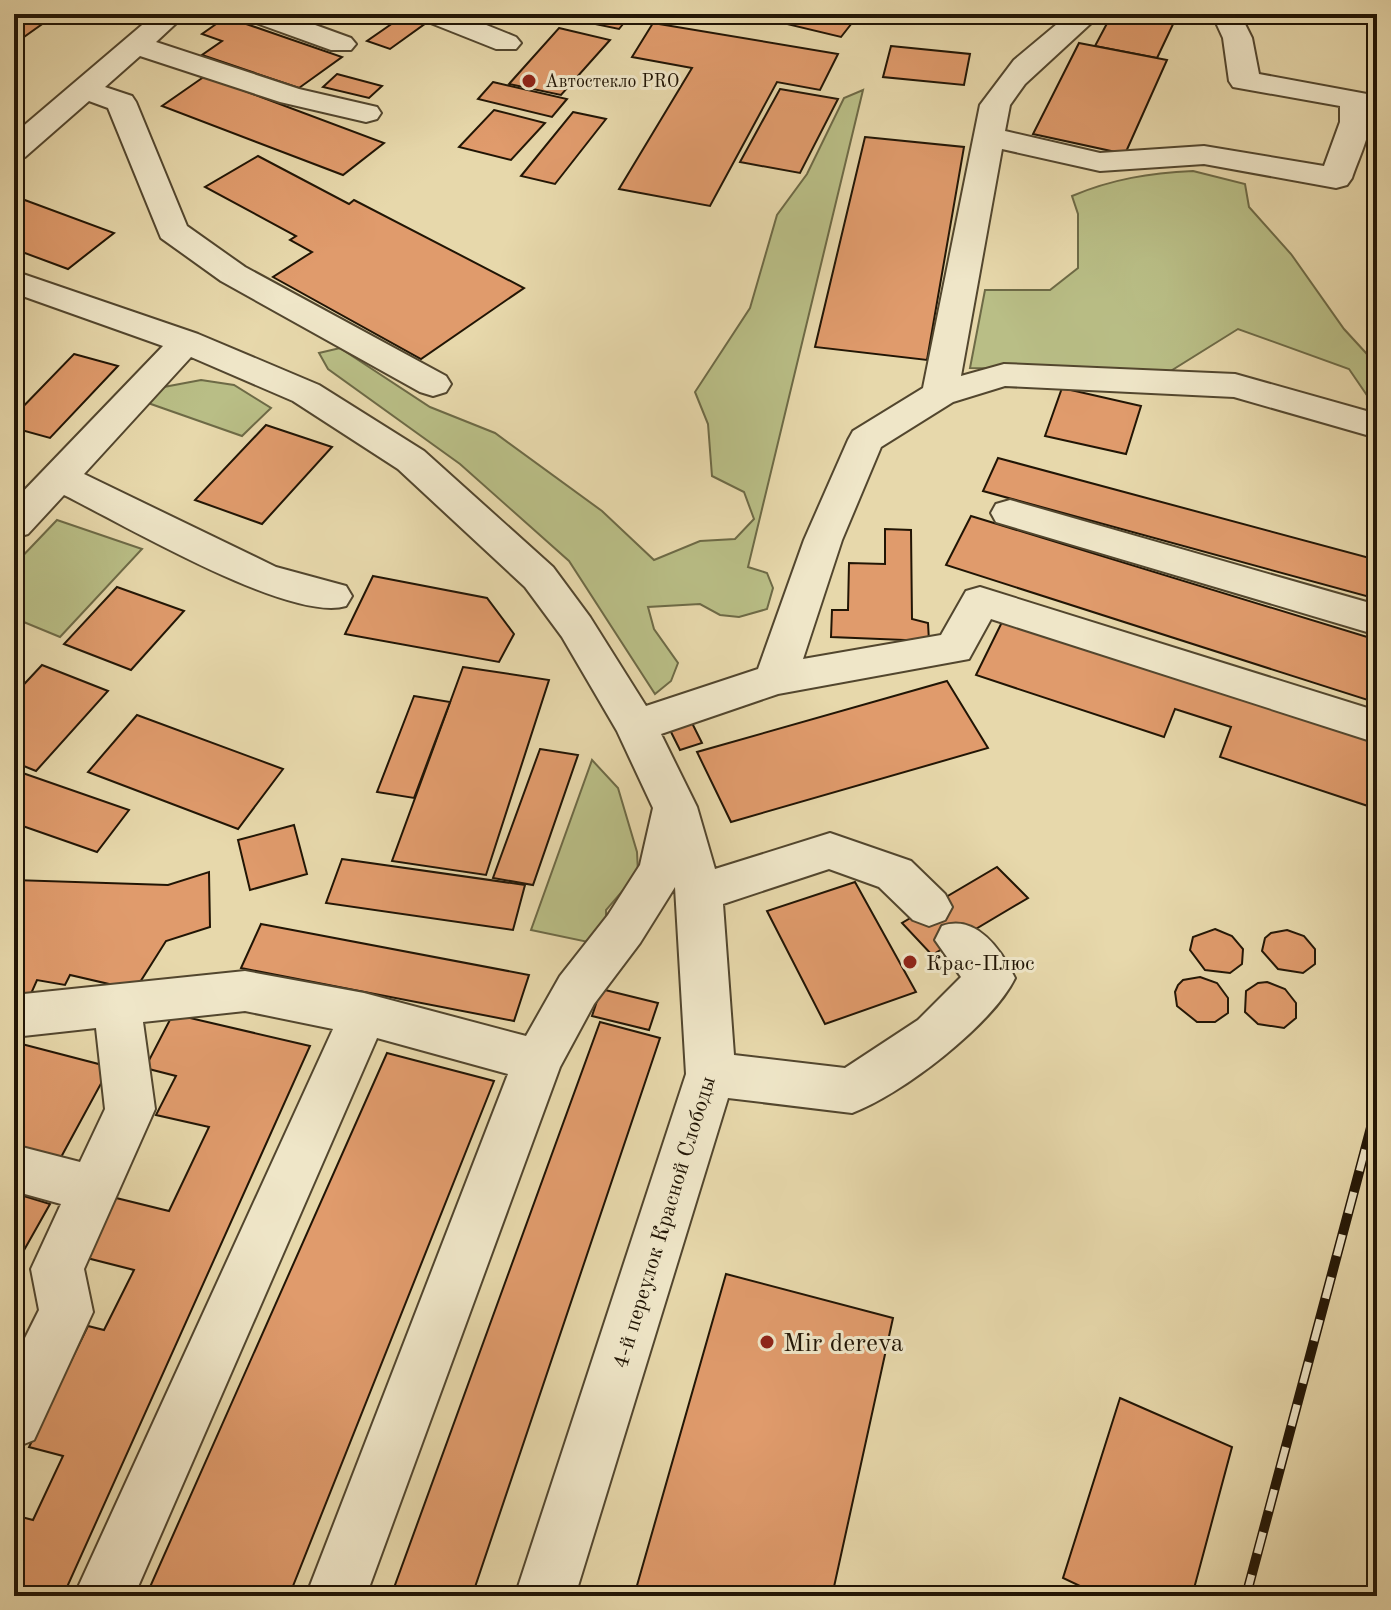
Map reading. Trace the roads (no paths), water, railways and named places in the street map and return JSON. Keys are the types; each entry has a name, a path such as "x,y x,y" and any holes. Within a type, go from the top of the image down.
{"street":[{"path":"14,150 172,14"},
{"path":"258,14 341,44"},
{"path":"433,14 506,43"},
{"path":"940,394 995,105 1011,78 1032,55 1087,14"},
{"path":"989,137 1100,162 1204,155 1336,178 1355,122 1356,100 1244,81 1240,44 1226,14"},
{"path":"135,45 291,96 366,113"},
{"path":"84,90 121,102 173,231 233,274 433,384"},
{"name":"4-й переулок Красной Слободы","path":"14,281 186,342 306,393 411,460 539,577 576,627 636,726 675,807 699,893 711,1074 545,1596"},
{"path":"14,525 186,342"},
{"path":"775,679 823,540 866,440 940,394 1004,375 1235,386 1377,426"},
{"path":"59,477 264,578 332,596"},
{"path":"1010,513 1377,620"},
{"path":"636,726 775,679 955,648 980,601 1377,727"},
{"path":"336,1596 538,1061 577,990 624,929 662,869 675,807"},
{"path":"699,893 830,851 895,874 944,923 991,978 935,1035 852,1091 711,1074"},
{"path":"14,1016 245,991 364,1014 538,1061"},
{"path":"14,1420 28,1357 66,1312 57,1269 130,1109 117,1004"},
{"path":"104,1596 364,1014"},
{"path":"14,1168 94,1189"}],"railway":[{"path":"1246,1596 1377,1105"}],"place":[{"name":"Автостекло PRO","path":"529,81"},
{"name":"Крас-Плюс","path":"910,962"},
{"name":"Mir dereva","path":"767,1342"}]}
